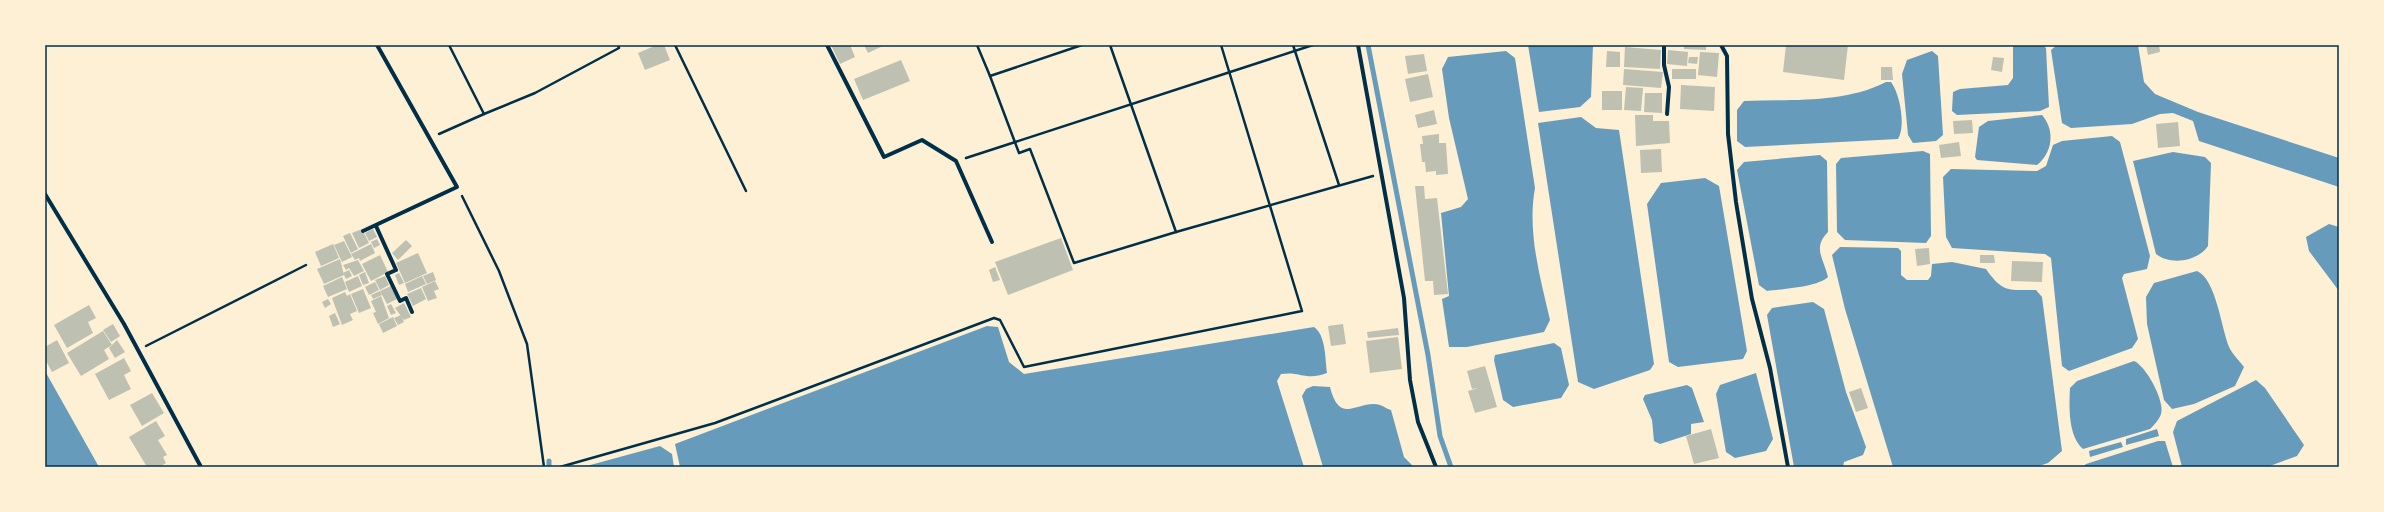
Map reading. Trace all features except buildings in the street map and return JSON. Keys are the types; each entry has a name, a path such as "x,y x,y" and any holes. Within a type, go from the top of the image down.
{"street":[{"path":"363,231 457,187 377,45"},
{"path":"827,45 884,157 922,140 956,162 992,242"},
{"path":"1358,45 1404,298 1410,380 1418,422 1436,467"},
{"path":"1664,45 1664,65 1669,87 1667,114"},
{"path":"1721,45 1727,56 1728,134 1736,202 1752,299 1770,368 1788,467"},
{"path":"45,194 138,350 200,467"},
{"path":"376,226 396,270 388,274 400,301 406,298 412,312"}],"path":[{"path":"449,45 484,114"},
{"path":"430,138 535,93 619,48 618,45"},
{"path":"675,45 746,191"},
{"path":"978,45 1019,153 1030,149 1074,263 1381,173"},
{"path":"990,76 1082,45"},
{"path":"1110,45 1176,232"},
{"path":"560,467 715,423 994,318 1000,320 1024,367 1302,311 1221,45"},
{"path":"1293,45 1339,185"},
{"path":"956,162 1313,45"},
{"path":"457,187 499,271 527,344 544,467"},
{"path":"138,350 306,265"}],"water":[{"path":"1528,45 1593,45 1591,97 1580,107 1539,112"},
{"path":"2015,45 2043,45 2046,48 2049,107 2040,111 1957,115 1952,111 1953,92 1960,89 2008,85 2013,78 2013,47"},
{"path":"2057,45 2138,45 2144,82 2155,94 2198,112 2339,158 2339,187 2199,141 2193,121 2173,113 2160,114 2132,124 2071,128 2062,123 2051,50"},
{"path":"1506,51 1515,58 1535,188 1533,221 1536,254 1550,320 1544,332 1467,347 1449,347 1442,299 1449,296 1441,213 1461,207 1468,199 1449,118 1442,69 1448,57"},
{"path":"1932,51 1938,56 1943,135 1936,141 1913,143 1908,135 1902,74 1907,60"},
{"path":"1886,82 1891,82 1894,87 1901,110 1902,126 1898,139 1745,147 1737,141 1737,110 1744,101 1798,100 1835,97 1869,89"},
{"path":"2042,115 2049,127 2050,141 2046,154 2037,165 1977,160 1975,157 1979,127 1988,121"},
{"path":"1581,117 1596,128 1619,130 1654,364 1650,370 1594,389 1578,382 1538,123"},
{"path":"2112,136 2120,142 2150,256 2147,269 2124,274 2122,278 2138,339 2132,348 2069,371 2062,366 2051,258 2045,254 1952,248 1946,237 1943,177 1951,169 2037,171 2046,166 2053,145 2062,141"},
{"path":"1923,151 1930,154 1931,236 1926,243 1845,240 1837,232 1836,164 1841,158"},
{"path":"2173,152 2205,157 2211,163 2208,246 2198,255 2176,261 2162,258 2156,254 2133,161"},
{"path":"1820,155 1827,161 1828,232 1821,243 1820,254 1828,277 1808,285 1767,291 1759,285 1737,170 1744,162"},
{"path":"1705,178 1719,186 1747,351 1743,359 1678,367 1669,362 1647,204 1661,183"},
{"path":"2329,224 2339,227 2339,291 2309,251 2306,237"},
{"path":"1840,247 1898,248 1901,251 1901,275 1907,280 1928,280 1931,276 1932,264 1952,262 1986,269 1997,282 2012,290 2036,290 2042,297 2062,451 2048,463 2036,467 1893,467 1845,309 1832,255"},
{"path":"2197,271 2204,276 2209,283 2217,304 2229,347 2244,367 2235,386 2194,404 2172,409 2164,400 2147,324 2146,297 2154,283"},
{"path":"1813,302 1824,309 1846,392 1866,447 1863,455 1844,462 1843,467 1794,467 1767,315 1772,308"},
{"path":"987,326 998,327 1009,362 1024,374 1314,327 1318,331 1323,341 1327,373 1314,376 1288,373 1281,374 1277,381 1304,467 680,467 675,444"},
{"path":"1554,343 1561,348 1569,385 1561,398 1513,407 1503,400 1494,360 1495,355"},
{"path":"2134,361 2139,364 2154,384 2160,401 2161,414 2159,418 2150,429 2083,449 2074,437 2070,421 2070,388 2077,381"},
{"path":"45,371 99,467 45,467"},
{"path":"1756,373 1773,439 1766,451 1735,458 1726,452 1716,394 1720,385"},
{"path":"2256,380 2265,388 2304,445 2297,456 2267,467 2182,467 2173,432 2177,421"},
{"path":"1687,385 1692,388 1704,422 1691,424 1691,434 1660,444 1654,441 1652,420 1643,399 1645,395"},
{"path":"1313,386 1330,387 1334,399 1339,406 1345,409 1372,404 1380,405 1391,410 1404,457 1414,467 1323,467 1302,396 1306,389"},
{"path":"2157,429 2159,436 2126,445 2126,439"},
{"path":"2158,441 2165,441 2173,467 2083,467 2086,464"},
{"path":"2121,442 2123,447 2090,457 2089,451"},
{"path":"660,446 672,454 674,467 583,467"}],"waterway":[{"path":"1368,45 1428,355 1440,436 1451,467"},
{"path":"549,461 549,467"}]}
